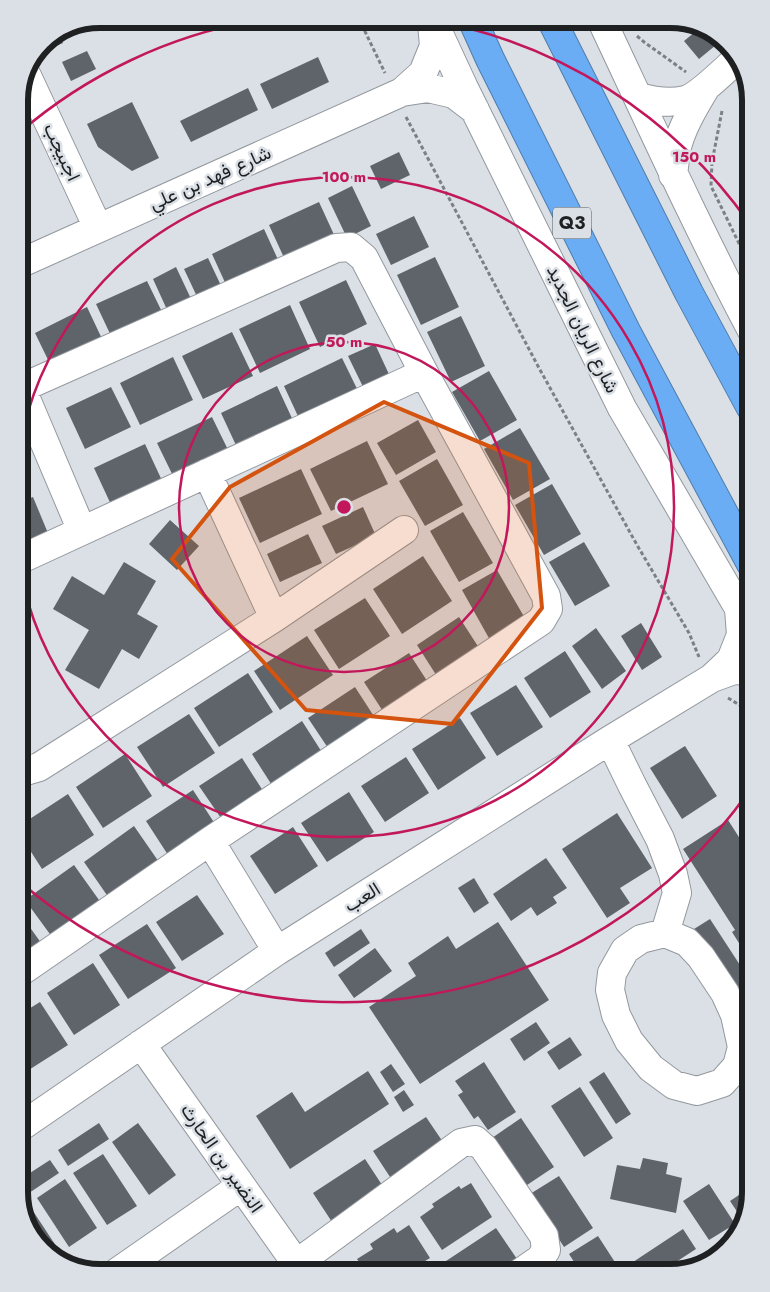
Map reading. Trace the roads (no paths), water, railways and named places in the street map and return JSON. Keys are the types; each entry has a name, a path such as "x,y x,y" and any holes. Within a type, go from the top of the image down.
{"highway":[{"name":"شارع الريان الجديد","path":"476,28 626,331 742,547"},
{"path":"555,28 689,293 742,391"}],"street":[{"name":"شارع فهد بن علي","path":"399,94 423,73 434,46 433,28"},
{"name":"شارع الريان الجديد","path":"436,28 622,408 742,615"},
{"path":"605,28 673,175 741,290"},
{"path":"638,97 654,101 687,99 706,86 732,63"},
{"name":"اجبيجب","path":"30,82 98,228"},
{"path":"673,175 676,151 682,131 706,86"},
{"name":"شارع فهد بن علي","path":"28,260 399,94 428,88 454,94 475,110"},
{"path":"28,384 336,248 351,247 364,258 424,373 546,596 548,609 541,621 210,841 28,967"},
{"path":"28,556 424,373"},
{"path":"28,406 82,531"},
{"path":"207,473 274,618"},
{"path":"28,770 39,767 274,618 404,530"},
{"name":"العب","path":"712,678 731,660 742,631"},
{"name":"العب","path":"28,1122 277,951 610,740 712,678 734,670 742,670"},
{"path":"610,740 660,839 673,874 678,893 665,933"},
{"path":"210,841 277,951"},
{"path":"665,933 687,942 701,957 724,993 735,1015 742,1047 737,1066 722,1084 697,1091 674,1085 652,1068 629,1041 616,1015 610,990 612,973 625,950 641,939 665,933"},
{"name":"النضير بن الحارث","path":"142,1044 296,1264"},
{"path":"304,1264 461,1143 475,1140 484,1148 544,1236 546,1250 540,1259 533,1264"},
{"path":"129,1264 241,1186"}]}
